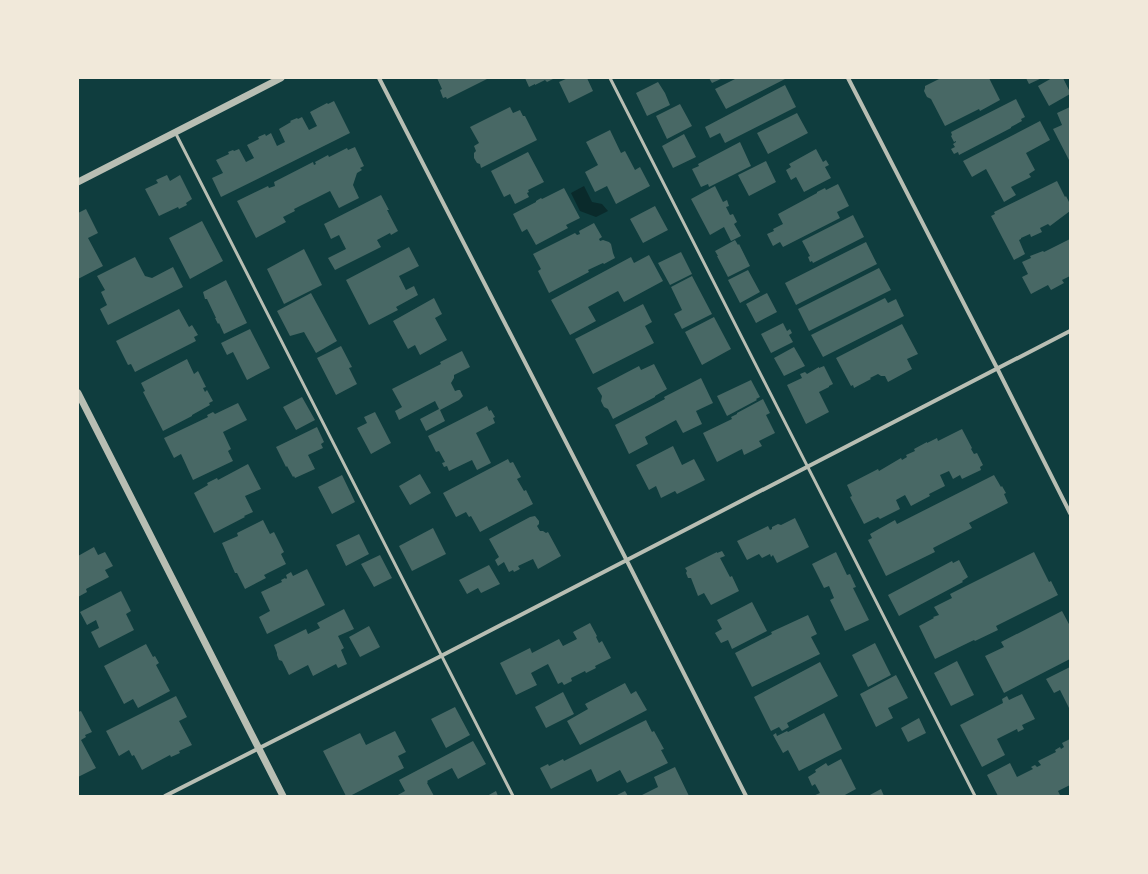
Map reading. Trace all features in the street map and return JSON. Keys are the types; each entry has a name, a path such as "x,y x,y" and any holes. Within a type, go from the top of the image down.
{"street":[{"path":"78,182 281,78"},
{"path":"379,78 746,796"},
{"path":"848,78 1070,513"},
{"path":"165,796 441,656 626,559 1070,331"},
{"path":"78,393 283,796"}],"lane":[{"path":"610,78 975,796"},
{"path":"175,132 513,796"}],"water":[{"path":"584,186 592,202 602,204 608,211 596,217 580,211 571,193"}],"building":[{"path":"437,78 489,78 447,99 446,97 443,98 440,90 442,89"},
{"path":"525,78 555,78 547,82 545,80 529,87"},
{"path":"568,78 587,78 593,91 569,103 559,82"},
{"path":"709,78 723,78 712,83"},
{"path":"737,78 785,79 726,109 715,89"},
{"path":"941,78 989,78 1000,100 980,111 979,109 945,126 931,99 927,97 924,91 925,86"},
{"path":"1026,78 1042,78 1029,84"},
{"path":"1052,78 1063,78 1070,94 1049,106 1038,86"},
{"path":"658,82 670,105 647,116 636,93"},
{"path":"785,85 796,107 725,143 720,133 710,138 705,127"},
{"path":"1016,99 1025,117 1021,119 1022,121 959,155 958,152 954,154 951,149 955,147 953,144 956,141 954,142 951,132"},
{"path":"334,101 350,133 221,197 212,178 223,173 216,160 229,154 228,152 239,149 246,162 254,158 247,145 259,139 258,137 265,134 266,136 271,133 277,146 285,142 279,129 291,122 290,121 302,117 309,130 317,126 310,112"},
{"path":"680,104 692,126 667,139 656,116"},
{"path":"510,107 513,113 520,110 523,116 525,116 537,140 481,168 480,164 477,163 474,158 474,153 476,151 474,146 479,143 470,127"},
{"path":"1070,107 1070,162 1053,129 1062,125 1057,113"},
{"path":"797,113 808,133 768,154 757,133"},
{"path":"1040,121 1050,140 1026,153 1035,170 1029,174 1031,177 1011,187 1016,195 1004,202 986,169 972,177 963,161"},
{"path":"610,130 621,153 625,151 635,170 640,167 650,186 616,204 607,186 595,192 585,172 598,165 586,142"},
{"path":"684,134 696,157 673,168 662,146"},
{"path":"740,142 751,166 709,187 708,184 701,187 692,169 699,166 698,164"},
{"path":"355,147 364,166 360,168 362,170 357,173 353,185 359,198 339,208 330,191 294,209 295,211 283,217 286,222 256,238 237,201 268,186 269,188 275,186 274,182 313,162 314,165 316,164 315,162 328,155 329,157 347,148 348,150"},
{"path":"816,149 823,162 826,160 829,165 825,167 831,178 804,192 796,177 791,180 786,170 791,167 789,164"},
{"path":"528,152 544,182 528,190 529,192 527,193 529,197 515,204 510,194 504,197 491,171"},
{"path":"766,161 776,182 749,196 738,175"},
{"path":"167,175 170,181 180,175 192,199 186,203 187,205 179,209 178,207 159,216 145,189 158,183 156,180"},
{"path":"1057,181 1070,204 1070,211 1050,226 1048,224 1040,228 1042,232 1031,237 1030,234 1021,238 1019,240 1025,254 1014,260 991,216 995,214 994,212"},
{"path":"838,184 849,206 837,212 840,218 783,247 780,242 773,246 767,234 783,224 778,214 825,188 826,190"},
{"path":"715,186 723,202 727,200 729,206 726,207 730,215 733,214 737,222 734,224 741,236 731,241 724,227 710,235 691,199"},
{"path":"564,188 580,218 566,225 568,228 536,245 527,229 522,232 513,214 541,198 542,199"},
{"path":"381,195 398,231 391,235 390,233 377,240 381,247 335,270 328,258 346,249 339,235 331,239 324,224"},
{"path":"655,206 668,230 643,243 630,219"},
{"path":"86,209 98,233 88,238 103,266 78,279 78,213"},
{"path":"853,215 864,237 813,263 812,261 810,262 808,257 810,256 802,241"},
{"path":"202,221 223,261 190,279 169,238"},
{"path":"594,223 602,237 599,239 600,241 603,240 611,244 615,258 588,270 589,272 549,293 538,271 541,269 533,254 575,233 577,235 580,234 579,231"},
{"path":"1070,239 1070,276 1062,280 1064,283 1051,290 1048,285 1031,294 1022,277 1028,274 1022,262 1031,258 1030,256 1043,251 1044,252"},
{"path":"735,240 738,245 739,244 750,266 728,277 715,251"},
{"path":"866,242 877,264 796,305 785,283"},
{"path":"409,247 419,266 399,276 406,290 414,286 418,295 396,307 398,310 369,325 346,280"},
{"path":"304,249 322,285 284,304 267,269"},
{"path":"681,252 692,274 670,285 658,263"},
{"path":"649,255 663,281 624,302 618,291 588,307 596,321 570,335 551,300 631,257 634,263"},
{"path":"135,257 145,276 152,278 173,267 183,287 108,325 100,309 107,305 101,292 105,290 97,276"},
{"path":"879,268 891,290 809,331 798,309"},
{"path":"748,270 760,292 740,303 728,280"},
{"path":"692,276 712,314 682,329 674,314 682,310 671,287"},
{"path":"226,280 247,323 224,334 207,299 205,299 203,292"},
{"path":"311,293 337,341 316,353 304,332 290,336 277,311"},
{"path":"767,293 777,312 756,323 746,304"},
{"path":"434,298 442,314 435,318 447,340 420,355 415,345 408,349 393,321"},
{"path":"885,298 888,303 896,299 904,316 823,357 811,335"},
{"path":"643,304 652,322 645,326 654,343 593,374 575,339"},
{"path":"179,309 189,327 192,325 198,335 194,337 196,341 135,372 131,364 128,365 116,341"},
{"path":"714,317 731,349 702,365 685,332"},
{"path":"783,323 787,331 790,329 792,333 789,335 793,342 771,353 761,334"},
{"path":"902,324 918,354 907,359 912,369 888,382 885,376 878,374 854,388 853,385 851,386 836,358"},
{"path":"250,329 270,368 247,380 233,352 227,355 221,343"},
{"path":"341,346 352,367 349,368 357,384 336,395 317,358"},
{"path":"794,347 805,366 784,376 774,358"},
{"path":"462,351 470,367 454,375 451,383 455,391 460,390 463,396 459,400 440,410 445,421 426,431 420,419 439,409 435,401 399,420 395,411 402,407 392,389 441,364 440,362"},
{"path":"187,359 194,374 198,371 206,387 203,388 205,392 207,390 213,401 209,403 210,405 192,416 163,431 143,392 145,391 141,383"},
{"path":"654,364 667,389 613,419 608,409 604,407 601,401 602,396 597,388 639,366 641,370"},
{"path":"824,366 833,384 819,392 829,412 806,424 787,385 802,378 800,374 805,372 807,374 819,367"},
{"path":"701,378 713,403 696,411 702,424 683,433 676,420 645,437 648,444 629,454 615,425"},
{"path":"751,380 760,397 727,416 717,396"},
{"path":"302,397 315,420 296,430 283,407"},
{"path":"763,399 770,413 766,415 775,433 759,441 762,446 744,455 742,449 717,462 703,433 732,419 731,417 737,413"},
{"path":"238,403 247,420 223,432 231,449 228,451 233,461 193,480 181,454 174,458 164,438 208,417 207,415 213,412 215,414"},
{"path":"487,406 489,411 491,410 495,417 493,418 495,423 476,433 491,463 477,470 472,460 449,471 447,466 444,467 442,463 445,462 439,451 436,452 428,436"},
{"path":"375,412 391,443 371,454 357,428 367,423 364,417"},
{"path":"317,427 324,442 321,444 323,448 308,455 315,469 295,478 287,466 286,467 276,447"},
{"path":"962,429 972,448 971,449 974,454 977,453 983,465 980,467 981,470 962,479 960,475 953,479 949,471 940,475 945,486 929,494 930,496 911,506 905,495 896,500 900,509 880,519 878,517 864,524 850,497 852,496 847,485 878,469 879,471 901,458 902,460 907,457 906,455 915,451 914,449 927,442 937,438 938,441"},
{"path":"673,446 682,465 694,459 705,480 677,494 675,491 661,498 656,486 649,490 636,465"},
{"path":"508,459 510,463 513,462 521,477 517,479 524,491 526,490 533,504 480,532 471,516 469,517 466,512 456,517 443,493"},
{"path":"248,464 261,489 245,496 253,512 214,533 194,493 208,485 207,483 217,478 218,480"},
{"path":"420,474 431,493 410,505 399,486"},
{"path":"342,475 355,502 332,514 318,487"},
{"path":"994,475 1006,493 1004,494 1008,503 969,523 972,528 933,548 935,552 886,576 868,540 872,538 870,534 895,520 897,524"},
{"path":"535,516 539,521 537,526 540,531 546,533 548,532 561,556 538,569 533,559 518,566 520,569 514,572 513,570 509,572 504,562 498,566 495,560 499,557 489,539 530,517"},
{"path":"795,518 809,547 777,563 773,555 771,557 770,554 762,558 759,554 747,560 737,541 768,526 770,530 778,524 781,525"},
{"path":"263,520 270,534 274,532 284,552 281,554 286,564 264,575 266,578 245,589 237,573 235,573 222,543 238,536 237,533"},
{"path":"433,528 446,554 412,571 399,546"},
{"path":"359,534 369,554 346,566 336,545"},
{"path":"94,547 98,555 105,552 113,566 105,570 109,577 86,589 87,592 78,597 78,556"},
{"path":"722,551 725,556 720,558 730,577 732,576 739,591 711,605 704,593 698,596 691,578 688,578 685,568"},
{"path":"836,552 847,575 850,574 856,587 853,588 869,620 845,631 830,600 834,598 829,586 824,588 812,564"},
{"path":"1034,552 1049,582 1051,581 1058,595 996,626 998,630 935,659 919,626 939,615 934,607 952,598 950,594"},
{"path":"380,555 392,578 374,587 361,564"},
{"path":"959,560 968,577 962,581 963,582 899,616 888,595 952,561 953,563"},
{"path":"489,565 500,584 481,593 478,588 467,594 459,580"},
{"path":"307,569 325,605 267,634 259,617 270,611 261,592 282,582 281,580 286,579 286,575 291,572 293,576"},
{"path":"121,591 131,611 126,614 134,630 99,648 91,632 99,628 96,620 87,625 80,612"},
{"path":"752,602 767,631 732,649 728,640 721,643 715,633 722,629 717,620"},
{"path":"344,609 354,629 338,636 344,648 341,650 347,664 338,668 336,664 313,676 308,665 289,675 282,661 279,660 274,645 306,629 308,634 320,628 317,623"},
{"path":"1062,611 1070,626 1070,659 1004,693 985,656 1004,647 1001,642"},
{"path":"808,615 817,634 811,637 820,654 752,687 735,653 772,634 771,632"},
{"path":"590,623 599,643 602,641 611,658 595,666 596,668 586,673 585,671 571,678 572,681 564,685 562,682 558,684 548,664 531,673 537,685 516,695 500,663 530,648 532,653 559,639 563,646 577,639 573,632"},
{"path":"369,626 380,647 360,657 349,637"},
{"path":"875,643 891,675 868,687 852,655"},
{"path":"146,644 153,657 155,656 159,663 156,665 170,691 138,708 133,699 124,704 104,666"},
{"path":"957,661 974,695 951,706 934,673"},
{"path":"820,662 838,696 787,723 789,727 782,731 779,727 771,731 754,697"},
{"path":"1070,667 1070,710 1060,690 1054,693 1046,679"},
{"path":"896,675 908,698 888,708 893,718 876,727 860,694"},
{"path":"625,683 631,694 636,691 647,710 580,745 567,721 588,709 585,704"},
{"path":"563,692 574,714 546,728 535,707"},
{"path":"1022,694 1035,719 1022,725 1024,729 1018,732 1017,729 997,739 1005,755 982,767 960,725 1003,703 1002,699 1007,696 1009,700"},
{"path":"176,696 187,717 179,721 192,745 179,751 180,753 171,757 170,755 142,770 134,755 132,756 129,750 119,756 106,731"},
{"path":"455,707 470,735 446,748 431,719"},
{"path":"81,711 92,732 85,735 86,737 81,740 96,768 78,777 78,712"},
{"path":"824,713 842,749 799,771 788,750 783,753 773,735 776,733 777,736 787,731 788,732"},
{"path":"919,718 926,733 908,742 901,728"},
{"path":"646,720 652,732 654,731 664,749 661,750 668,763 627,783 620,770 597,782 591,769 551,789 540,768 548,764 549,766 563,759 564,761"},
{"path":"395,731 406,752 398,756 404,768 350,796 346,796 323,751 360,733 366,745"},
{"path":"1070,739 1070,785 1058,791 1060,795 998,796 987,775 1010,763 1017,777 1033,769 1031,767 1035,765 1037,767 1041,765 1038,761 1056,752 1055,750 1060,747 1061,749 1064,747 1062,743"},
{"path":"473,741 486,764 458,779 452,768 427,781 434,796 396,796 405,791 399,780"},
{"path":"841,759 856,789 843,796 813,796 820,793 815,784 812,786 808,777 816,772 815,770 826,763 828,766"},
{"path":"675,767 689,796 640,796 658,787 654,777"},
{"path":"881,789 884,796 868,796"},
{"path":"496,791 498,796 487,796"},
{"path":"625,791 628,796 615,796"}]}
